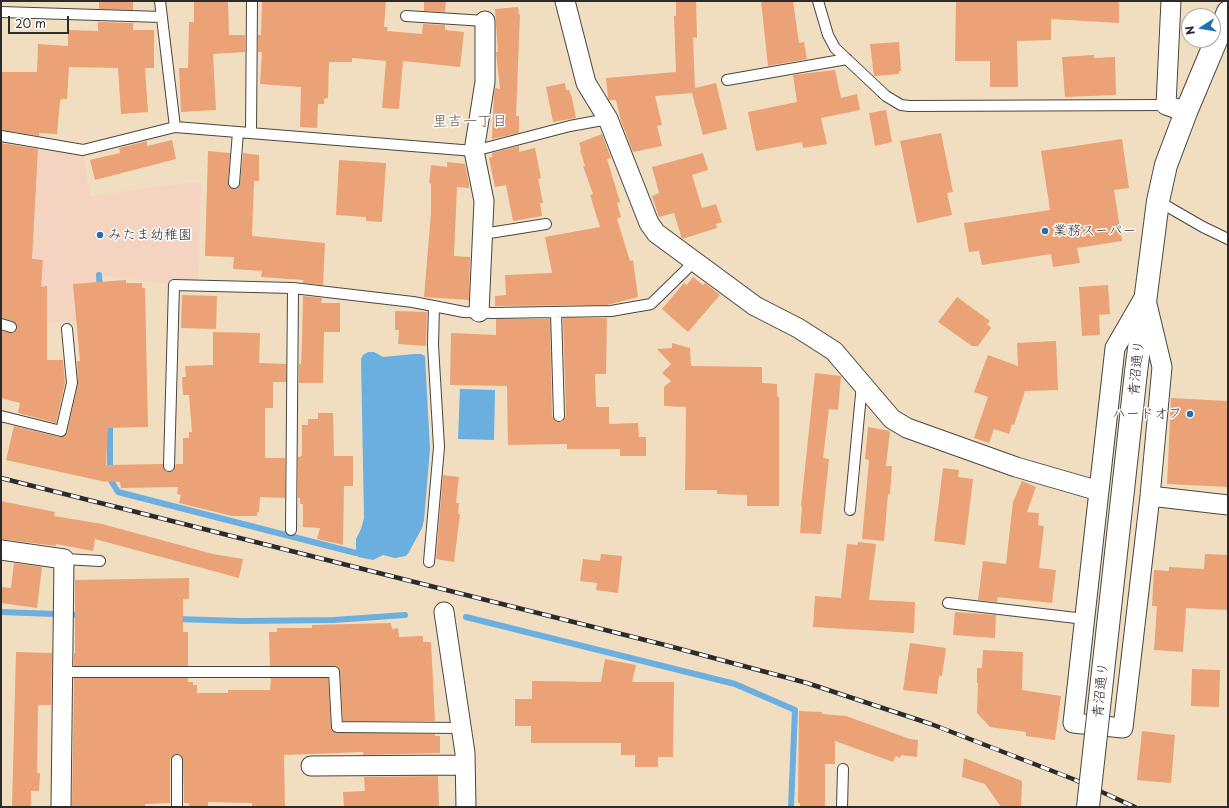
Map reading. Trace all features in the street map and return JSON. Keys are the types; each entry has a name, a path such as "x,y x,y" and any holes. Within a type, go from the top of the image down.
{"street":[{"path":"565,1 586,83 608,119 649,224 656,233 695,260 755,306 798,328 834,351 892,419 907,428 1016,467 1099,491"},
{"path":"1171,1 1176,108"},
{"name":"青沼通り","path":"1088,807 1136,372 1158,201 1176,108 1228,12"},
{"path":"479,312 484,200 474,151 485,82 485,22"},
{"path":"1145,296 1162,367 1150,496 1123,728 1073,723 1115,348 1145,296"},
{"path":"1150,496 1228,505"},
{"path":"1,550 64,559 64,672 61,807"},
{"path":"444,612 461,728 465,765 466,807"},
{"path":"311,766 465,765"}],"lane":[{"path":"160,1 175,127"},
{"path":"251,133 252,1"},
{"path":"818,1 828,35 835,48 894,102 909,106 1176,108"},
{"path":"1,12 162,17"},
{"path":"406,16 485,22"},
{"path":"727,80 847,59"},
{"path":"1,136 83,150 175,127 474,151 570,126 608,119"},
{"path":"234,183 238,132"},
{"path":"1158,201 1203,227 1228,239"},
{"path":"483,234 546,224"},
{"path":"169,466 174,285 293,288 413,302 464,312 611,311 651,304 695,260"},
{"path":"291,530 293,288"},
{"path":"429,562 440,447 433,345 434,306"},
{"path":"556,312 559,416"},
{"path":"1,416 61,431 72,383 67,329"},
{"path":"850,510 862,384"},
{"path":"64,559 100,561"},
{"path":"948,603 1085,619"},
{"path":"64,672 334,672 337,727 461,728"},
{"path":"177,760 177,807"},
{"path":"842,807 843,769"}],"shaded area":[{"name":"みたま幼稚園","path":"1,136 83,150 90,196 188,183 201,183 198,286 174,285 99,275 103,317 44,324 1,283"}],"water":[{"path":"368,352 374,352 383,357 414,354 421,354 425,356 430,449 422,528 406,556 395,558 383,555 373,560 358,557 356,553 356,539 364,518 361,359 363,355"},
{"path":"460,389 495,390 494,440 458,439"}],"building":[{"path":"99,1 133,1 133,10 99,9"},
{"path":"194,1 228,1 229,35 245,35 245,52 213,54 216,110 181,112 179,68 188,68 189,22 194,22"},
{"path":"262,1 386,1 384,27 388,27 387,31 422,34 423,24 445,25 445,30 464,32 460,67 403,61 399,109 382,108 386,61 352,58 352,62 329,62 328,98 324,99 324,104 318,104 317,128 300,127 301,87 260,84 262,52 258,52 258,35 261,35"},
{"path":"424,1 446,1 445,12 424,11"},
{"path":"676,1 696,1 697,38 693,37 695,88 716,83 727,129 703,135 692,93 655,96 662,125 657,126 662,146 633,152 621,121 616,100 609,100 608,98 606,78 676,72 674,16 676,16"},
{"path":"761,1 793,1 799,43 804,42 807,59 768,66"},
{"path":"956,1 1119,1 1119,23 1051,19 1051,40 1017,41 1018,87 990,87 990,61 955,61"},
{"path":"518,7 519,15 520,14 516,116 519,116 519,133 492,139 495,88 500,89 496,52 498,52 495,9"},
{"path":"98,22 133,23 133,30 154,30 154,68 145,68 148,112 121,114 118,68 69,67 67,99 62,99 60,101 57,134 39,133 39,136 1,130 1,72 37,72 38,44 68,46 68,30 98,31"},
{"path":"899,42 901,71 899,71 899,74 874,76 870,44"},
{"path":"1094,55 1094,58 1115,57 1116,95 1065,97 1062,57"},
{"path":"835,70 841,98 857,94 860,110 821,118 827,144 803,148 802,142 756,151 748,112 797,102 793,75"},
{"path":"565,83 566,90 569,90 572,98 576,118 553,122 546,87"},
{"path":"886,110 892,142 875,146 869,113"},
{"path":"941,133 953,192 947,193 952,215 917,223 900,141"},
{"path":"602,134 611,158 607,159 620,202 617,203 621,217 617,219 630,261 633,260 638,297 607,305 495,306 495,296 506,295 505,275 552,273 545,237 600,227 590,195 593,194 583,166 585,166 579,143"},
{"path":"1122,139 1129,188 1114,190 1122,241 1077,248 1080,263 1053,267 1051,254 982,265 979,251 969,252 964,223 1050,210 1041,151"},
{"path":"172,140 176,159 95,180 90,160 120,153 119,148 147,141 147,146"},
{"path":"1,143 38,149 32,259 43,260 41,287 47,286 47,360 63,360 65,383 56,423 18,413 20,403 1,398 1,331 13,333 16,331 17,326 13,321 1,318"},
{"path":"519,146 519,152 535,148 541,178 538,179 543,203 540,203 542,216 513,221 506,185 495,187 489,158 492,157 492,153"},
{"path":"208,151 230,153 228,183 230,188 234,189 239,187 240,184 243,153 259,155 259,181 254,181 252,236 325,243 323,285 303,283 303,280 261,277 262,271 233,269 234,257 205,256"},
{"path":"703,153 708,170 692,175 702,208 716,204 722,222 716,224 717,228 682,239 674,213 659,217 652,196 659,193 652,167"},
{"path":"339,160 386,163 382,222 366,221 366,217 336,215"},
{"path":"447,162 465,164 469,184 469,188 457,187 454,256 470,257 469,300 424,297 431,213 431,184 429,183 431,165 447,167"},
{"path":"693,277 703,285 705,283 720,295 688,332 662,309 684,283 687,285"},
{"path":"126,280 126,283 142,283 142,288 145,288 148,427 108,428 106,465 163,464 164,469 169,472 174,470 176,464 183,464 183,438 189,438 189,432 192,432 189,395 183,395 182,377 186,377 185,366 213,365 213,332 260,333 259,363 286,364 286,382 273,382 273,408 265,408 265,458 285,458 285,498 260,497 259,512 257,512 257,516 232,516 179,503 181,495 177,494 178,487 121,488 120,482 106,482 6,460 14,426 59,437 63,437 67,433 78,384 77,361 80,361 73,284"},
{"path":"1108,285 1110,314 1099,315 1100,335 1082,336 1079,287"},
{"path":"182,295 217,296 216,329 181,328"},
{"path":"303,296 322,298 321,303 340,303 340,332 324,332 323,383 299,383"},
{"path":"957,297 990,321 987,324 991,328 978,346 972,346 938,322"},
{"path":"395,311 427,312 426,346 398,344 399,330 395,330"},
{"path":"563,318 607,318 606,374 595,374 596,407 609,407 609,424 638,423 639,437 646,437 646,456 620,456 620,449 567,449 567,444 508,445 507,386 450,385 451,333 496,335 496,319 550,319 552,416 556,421 562,422 566,416"},
{"path":"1056,341 1058,390 1025,391 1014,425 1012,424 1009,434 994,429 989,443 974,438 988,397 974,392 988,355 1018,366 1017,343"},
{"path":"672,343 690,348 691,366 762,367 762,383 777,384 777,396 779,397 779,506 747,506 747,495 717,494 717,490 685,490 686,407 664,406 664,387 671,381 662,373 671,364 657,349 672,348"},
{"path":"815,373 841,376 838,410 829,409 823,458 829,459 821,534 800,533 801,506"},
{"path":"1171,398 1228,401 1228,487 1167,484"},
{"path":"318,413 333,413 334,456 353,456 353,486 344,486 343,545 317,539 320,528 303,527 303,504 300,504 300,498 298,498 298,457 302,456 302,425 308,425 308,419 318,419"},
{"path":"868,427 890,431 886,466 892,466 884,541 862,539 869,460 865,459"},
{"path":"943,468 959,470 958,477 973,479 965,545 934,541"},
{"path":"443,475 459,477 456,503 459,503 458,514 460,514 454,562 436,559"},
{"path":"1022,481 1036,487 1027,512 1039,513 1038,525 1044,526 1039,568 1056,570 1052,603 998,597 997,602 978,600 983,561 1006,564 1013,502"},
{"path":"1,501 55,512 54,516 102,524 213,554 243,559 239,578 95,539 93,551 56,544 56,546 1,539"},
{"path":"858,542 876,544 869,600 915,602 914,633 813,627 815,596 841,598 847,544 857,545"},
{"path":"601,554 622,556 618,593 596,590 597,583 580,581 583,559 600,561"},
{"path":"1205,554 1228,555 1228,610 1186,608 1183,652 1154,650 1157,606 1152,606 1154,570 1169,571 1169,567 1204,569"},
{"path":"14,563 42,567 37,608 1,603 1,587 11,588"},
{"path":"189,578 189,599 183,599 183,632 188,632 188,666 74,666 75,580"},
{"path":"955,612 996,615 995,638 953,635"},
{"path":"391,623 392,629 398,628 399,637 423,636 423,642 431,642 435,721 343,721 340,672 337,667 270,666 269,632 277,632 277,628 312,628 312,625"},
{"path":"910,643 946,648 942,676 939,676 937,694 903,690"},
{"path":"983,650 1023,652 1022,690 1061,696 1055,740 1026,736 1026,732 990,727 977,713 977,668 982,668"},
{"path":"16,652 52,653 51,705 38,705 37,773 40,773 39,791 31,791 31,807 12,807"},
{"path":"605,659 636,665 632,682 674,682 673,757 658,757 658,767 635,767 635,755 621,755 621,743 531,743 531,726 515,726 515,699 532,699 532,681 601,682"},
{"path":"1192,669 1220,670 1219,707 1191,706"},
{"path":"74,678 188,678 188,682 193,682 193,685 197,685 197,693 228,693 228,690 270,690 271,678 328,678 331,727 334,732 435,734 435,736 440,736 440,753 363,755 363,752 284,755 285,807 252,807 252,803 208,802 208,807 189,807 189,803 184,803 183,760 181,755 177,754 172,756 170,760 170,803 145,804 145,807 72,807"},
{"path":"799,711 822,712 822,714 846,716 910,739 918,740 917,757 901,755 900,758 896,756 893,762 835,741 835,764 825,764 825,807 800,807 800,803 798,803"},
{"path":"1142,731 1175,735 1171,783 1137,780"},
{"path":"964,758 1022,781 1021,807 1001,807 985,784 962,777"},
{"path":"438,776 439,807 344,807 343,792 365,791 364,777"}],"waterway":[{"path":"99,275 100,290"},
{"path":"110,420 110,479 118,492 356,553"},
{"path":"1,612 82,615"},
{"path":"175,619 242,621 334,620 405,615"},
{"path":"466,617 735,684 795,710 791,807"}],"railway":[{"path":"1,478 665,645 807,683 931,724 1073,779 1135,807"}],"place":[{"name":"業務スーパー","path":"1045,231"},
{"name":"みたま幼稚園","path":"100,235"},
{"name":"ハードオフ","path":"1190,414"}],"district":[{"name":"里吉一丁目","path":"470,122"}]}
